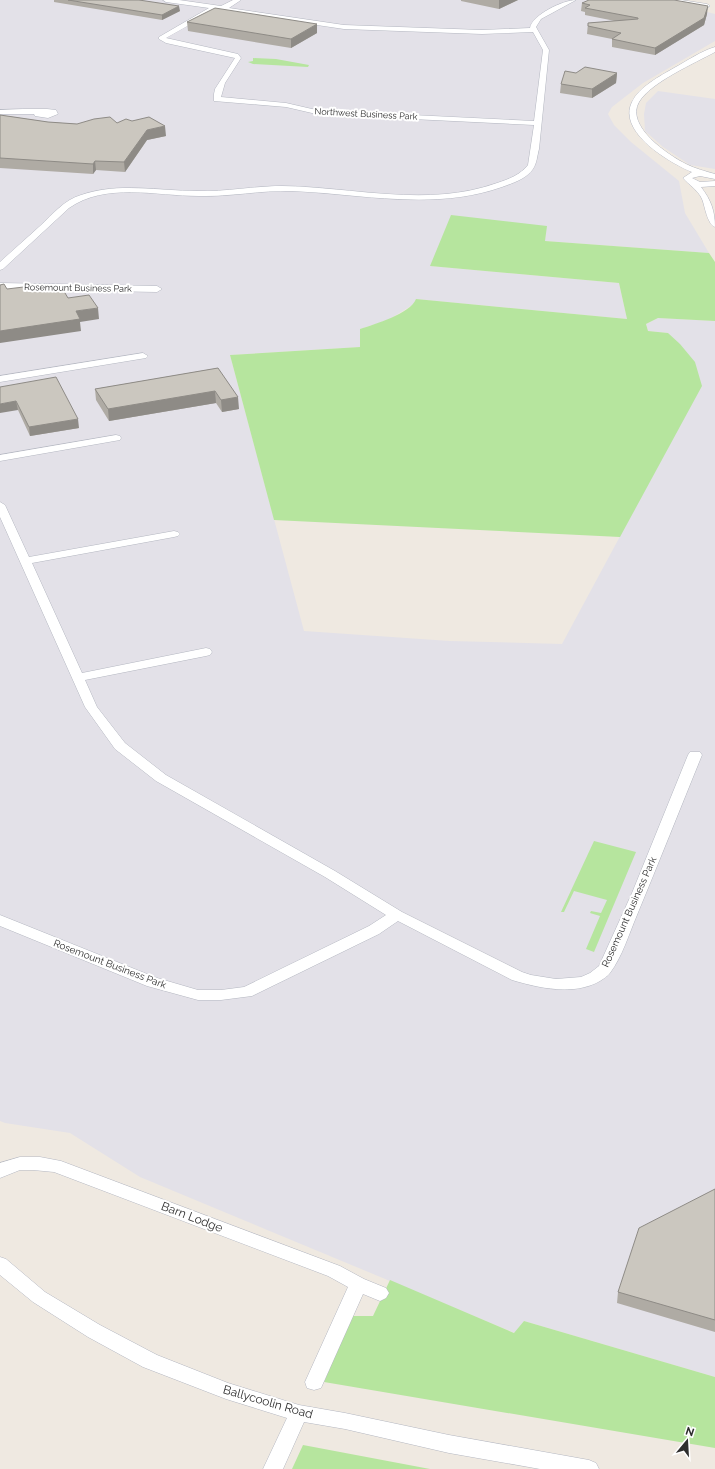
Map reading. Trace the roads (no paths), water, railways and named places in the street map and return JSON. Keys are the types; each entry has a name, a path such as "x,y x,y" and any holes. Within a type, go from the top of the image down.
{"street":[{"path":"166,0 344,27 482,32 534,30"},
{"path":"218,8 238,0"},
{"path":"668,0 707,2 714,9"},
{"path":"0,267 68,205 80,198 97,193 124,190 176,194 202,194 270,188 423,198 445,197 482,192 515,179 525,173 533,161 546,50 534,30 534,24 539,18 571,1"},
{"name":"Northwest Business Park","path":"218,8 161,38 166,41 236,54 238,58 216,95 217,99 286,105 312,111 330,113 537,123"},
{"path":"714,181 680,164 652,145 639,132 632,112 636,101 644,92 715,49"},
{"path":"0,112 39,112"},
{"path":"680,164 705,197 715,224"},
{"path":"691,180 702,174"},
{"path":"691,180 714,181"},
{"path":"705,197 707,188 714,181"},
{"name":"Rosemount Business Park","path":"0,286 157,289"},
{"path":"0,379 143,356"},
{"path":"0,458 116,438"},
{"name":"Rosemount Business Park","path":"0,504 77,678 91,706 104,726 120,746 161,778 330,874 397,915 516,976 543,983 571,984 583,982 595,977 604,970 610,960 695,755"},
{"path":"26,561 174,534"},
{"path":"77,678 206,652"},
{"name":"Rosemount Business Park","path":"0,920 152,982 198,995 221,995 247,992 374,930 397,915"},
{"name":"Barn Lodge","path":"0,1172 9,1167 27,1162 55,1166 327,1268 358,1284 380,1293"},
{"name":"Ballycoolin Road","path":"0,1264 39,1297 94,1331 150,1360 226,1391 299,1413 345,1421 457,1445 589,1469"},
{"path":"314,1382 358,1284"},
{"path":"273,1469 299,1413"}]}
